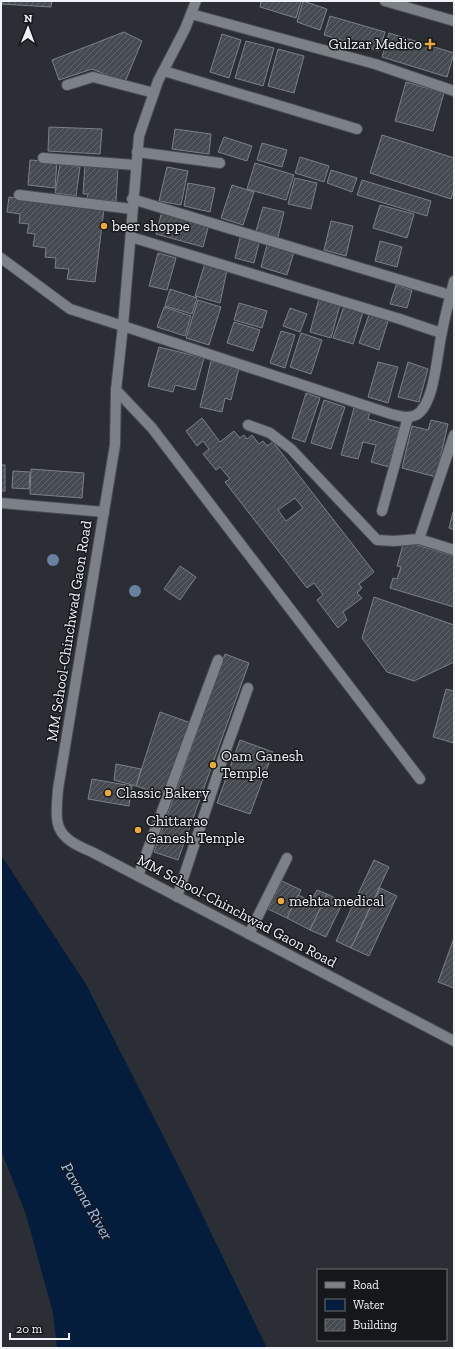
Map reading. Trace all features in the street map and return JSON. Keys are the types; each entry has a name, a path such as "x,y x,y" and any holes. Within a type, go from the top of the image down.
{"street":[{"name":"MM School-Chinchwad Gaon Road","path":"196,1 186,29 154,93 139,136 135,165 131,237 116,390 115,445 58,789 56,820 61,833 73,844 138,876 454,1041"},
{"path":"385,1 454,21"},
{"path":"191,14 375,64 454,90"},
{"path":"164,71 357,129"},
{"path":"67,85 93,77 154,93"},
{"path":"137,152 220,162"},
{"path":"44,158 135,165"},
{"path":"19,195 132,204 450,295"},
{"path":"131,237 400,319 441,333"},
{"path":"1,258 70,309 391,414 408,417 416,415 424,408 433,386 441,333 454,281"},
{"path":"116,390 152,428 420,779"},
{"path":"382,511 408,417"},
{"path":"248,425 270,433 291,449 377,540 394,541 419,539 454,550"},
{"path":"419,539 454,435"},
{"path":"1,503 104,512"},
{"path":"138,876 218,660"},
{"path":"177,897 248,688"},
{"path":"249,934 287,858"}],"water":[{"name":"Pavana River","path":"1,855 86,984 181,1171 267,1348 57,1348 53,1313 26,1215 1,1150"}],"building":[{"path":"1,1 52,1 51,7 1,4"},
{"path":"261,1 301,1 296,18 260,7"},
{"path":"303,1 327,9 320,30 297,22"},
{"path":"330,16 385,32 379,51 324,35"},
{"path":"124,32 142,41 125,82 92,69 59,80 52,60"},
{"path":"389,33 454,53 447,77 382,57"},
{"path":"222,34 241,40 229,78 210,72"},
{"path":"246,41 274,48 263,86 235,78"},
{"path":"278,49 304,56 294,93 268,86"},
{"path":"406,82 444,93 433,131 395,121"},
{"path":"49,127 102,129 100,154 48,151"},
{"path":"175,129 211,134 209,154 172,149"},
{"path":"382,135 454,158 454,189 451,199 370,173"},
{"path":"224,137 252,146 247,161 218,152"},
{"path":"262,143 287,150 282,167 257,160"},
{"path":"300,157 329,166 324,182 295,173"},
{"path":"30,160 57,162 55,188 28,185"},
{"path":"255,163 294,175 286,200 247,189"},
{"path":"60,164 80,167 76,196 55,193"},
{"path":"85,164 118,167 116,201 87,199 88,194 83,194"},
{"path":"167,167 188,171 181,205 159,201"},
{"path":"331,170 357,178 352,192 327,183"},
{"path":"295,178 317,183 311,209 288,204"},
{"path":"362,180 431,201 427,216 357,195"},
{"path":"188,183 215,188 210,212 184,206"},
{"path":"232,185 254,192 243,225 221,218"},
{"path":"9,197 104,209 95,282 67,279 69,269 55,268 56,258 45,257 46,248 33,246 35,234 27,233 29,224 19,223 20,214 7,212"},
{"path":"380,205 414,214 407,238 373,228"},
{"path":"263,207 284,212 278,237 256,231"},
{"path":"162,211 209,224 203,247 156,234"},
{"path":"331,221 353,226 346,256 324,250"},
{"path":"241,234 260,239 254,263 235,258"},
{"path":"268,241 295,249 287,275 261,267"},
{"path":"380,241 402,247 397,267 375,261"},
{"path":"158,253 176,258 167,290 149,286"},
{"path":"205,263 227,270 220,303 195,296"},
{"path":"396,285 412,290 407,308 390,304"},
{"path":"170,289 197,298 192,314 165,306"},
{"path":"320,295 341,301 331,338 310,332"},
{"path":"198,300 221,307 209,345 186,338"},
{"path":"239,303 267,311 262,328 234,320"},
{"path":"344,306 363,312 353,344 333,338"},
{"path":"164,307 191,316 185,336 157,327"},
{"path":"290,308 307,314 300,332 283,326"},
{"path":"370,312 389,318 379,350 359,343"},
{"path":"234,322 260,330 253,351 227,343"},
{"path":"281,331 295,335 285,368 270,363"},
{"path":"301,333 322,340 311,374 290,367"},
{"path":"159,347 204,358 195,390 175,385 173,392 148,386"},
{"path":"211,361 239,368 231,400 225,398 222,412 200,407"},
{"path":"378,362 398,367 388,403 368,397"},
{"path":"408,362 428,369 419,402 398,397"},
{"path":"306,393 320,398 305,442 292,438"},
{"path":"324,400 345,407 331,449 311,443"},
{"path":"354,408 370,412 368,419 399,428 389,467 371,462 376,445 363,442 358,459 341,455"},
{"path":"202,418 220,442 234,431 240,438 244,435 247,439 252,435 259,444 263,441 267,446 273,442 374,572 359,584 362,588 357,593 362,598 343,612 347,620 338,628 317,600 323,595 314,583 307,588 225,482 230,479 220,467 216,470 203,454 209,449 203,441 197,446 186,431","holes":["295,498 303,508 286,521 278,510"]},
{"path":"431,420 448,424 436,477 402,468 412,426 428,430"},
{"path":"1,465 5,465 5,491 1,491"},
{"path":"31,469 84,473 82,498 30,494"},
{"path":"13,471 30,472 29,489 12,488"},
{"path":"454,512 454,530 449,528"},
{"path":"404,541 454,556 454,607 390,588 393,578 397,579 401,567 397,566"},
{"path":"180,566 196,577 180,600 164,589"},
{"path":"374,597 454,625 454,662 414,681 387,672 362,638"},
{"path":"225,654 249,663 178,860 154,852"},
{"path":"446,689 454,691 454,743 433,737"},
{"path":"160,712 191,723 167,796 136,786"},
{"path":"240,740 273,752 250,814 217,803"},
{"path":"116,764 141,769 136,786 114,780"},
{"path":"92,779 132,786 129,806 88,799"},
{"path":"374,860 389,867 351,948 336,941"},
{"path":"282,881 301,890 287,918 268,909"},
{"path":"380,888 397,896 369,956 351,948"},
{"path":"317,890 327,894 310,930 287,918 298,895 311,901"},
{"path":"327,894 343,902 326,937 310,930"},
{"path":"454,938 454,988 438,982"}],"place":[{"name":"Gulzar Medico","path":"430,44"},
{"name":"beer shoppe","path":"104,226"},
{"name":"Oam Ganesh Temple","path":"213,765"},
{"name":"Classic Bakery","path":"108,793"},
{"name":"Chittarao Ganesh Temple","path":"138,830"},
{"name":"mehta medical","path":"281,901"}]}
